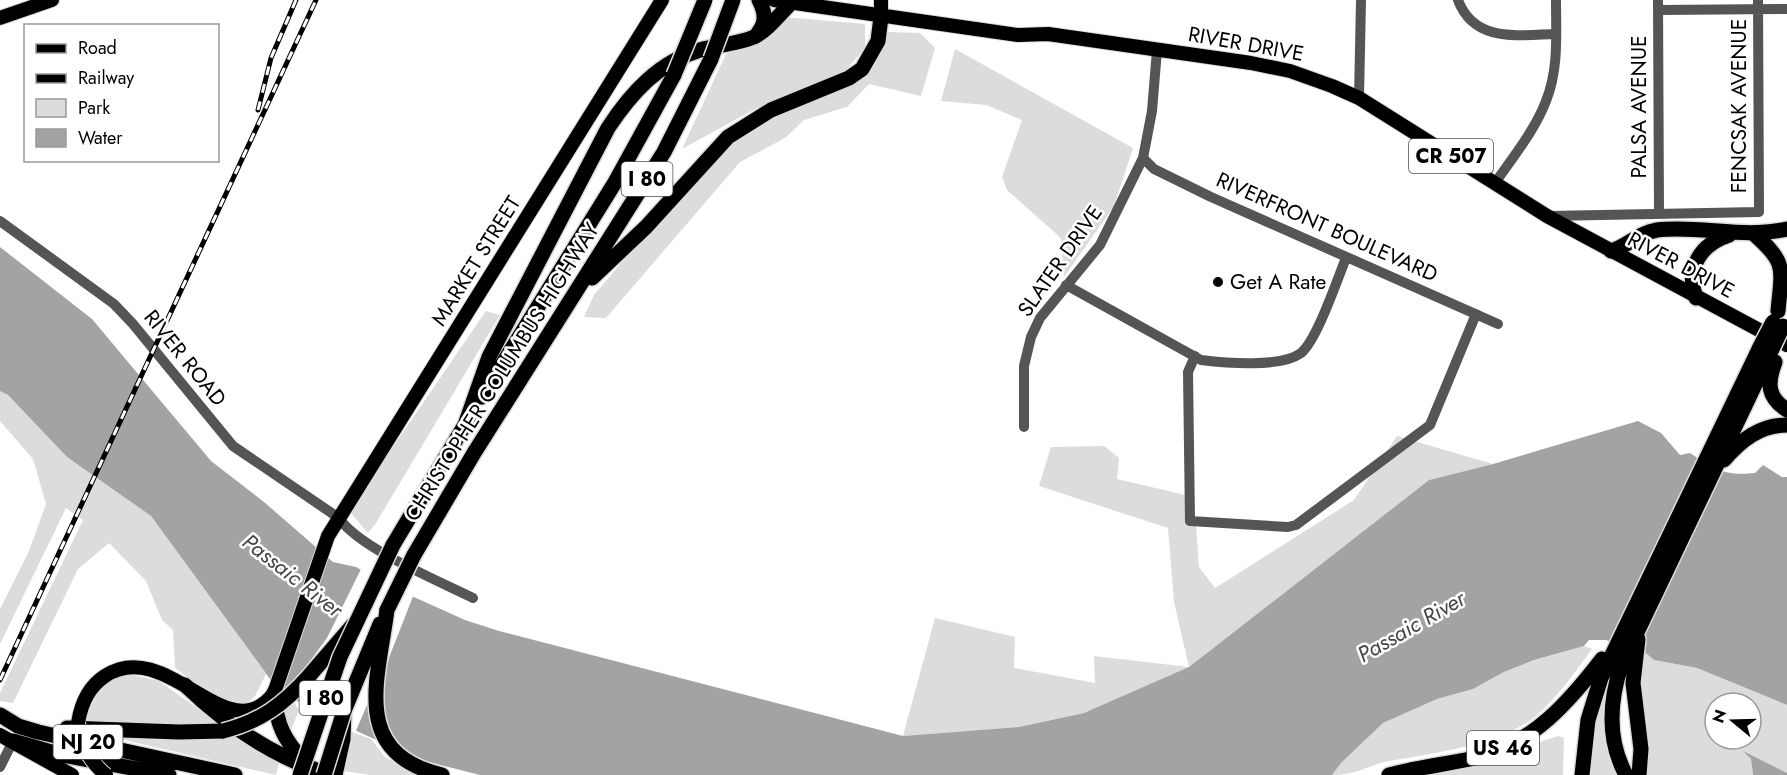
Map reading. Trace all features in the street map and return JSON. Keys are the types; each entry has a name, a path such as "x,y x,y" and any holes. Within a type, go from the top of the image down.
{"highway":[{"name":"CHRISTOPHER COLUMBUS HIGHWAY","path":"300,775 328,688 355,622 393,545 614,184 674,75 705,0"},
{"name":"CHRISTOPHER COLUMBUS HIGHWAY","path":"320,773 387,610 414,555 664,152 711,59 732,0"},
{"path":"465,425 489,357 608,128 636,89 654,74 689,54 753,37 760,31 765,20 764,9 759,0"},
{"path":"753,37 791,3"},
{"path":"574,294 646,227 728,137 771,110 849,78 862,69 878,41 881,17"},
{"path":"1611,251 1635,237 1660,230 1754,234 1787,229"},
{"path":"1696,298 1692,279 1698,256 1716,239 1735,233"},
{"path":"1754,234 1776,255 1781,265 1780,319"},
{"name":"US 46","path":"1626,775 1614,742 1611,707 1629,631 1773,347 1787,293"},
{"path":"1773,347 1775,361 1769,379 1769,392 1778,404 1787,410"},
{"path":"1725,445 1759,430 1787,425"},
{"name":"US 46","path":"1389,775 1482,756 1505,747 1542,726 1596,675 1629,631 1710,478 1725,445"},
{"path":"387,610 375,701 378,725 385,740 395,753 409,764 436,773"},
{"path":"0,715 28,723 86,730 223,731 262,718 279,706 294,693 355,622"},
{"path":"1629,631 1638,644 1634,694 1642,757 1639,775"},
{"path":"1582,775 1596,675"},
{"path":"185,685 208,708 245,734 320,773 333,775 344,739 344,711"},
{"path":"274,693 277,718 283,736 291,748 320,773"},
{"name":"NJ 20","path":"0,715 18,726 38,732 235,775"},
{"name":"NJ 20","path":"7,738 78,759 170,775"},
{"path":"1573,775 1586,740"},
{"path":"78,759 133,775"}],"main road":[{"path":"0,18 52,0"},
{"name":"MARKET STREET","path":"274,693 325,543 662,0"},
{"name":"RIVER DRIVE","path":"774,0 1018,35 1048,34 1278,68 1304,75 1359,98 1547,216 1696,298 1773,347"},
{"path":"881,0 881,17"},
{"path":"106,775 94,765 86,752 78,723 80,707 89,691 112,672 126,666 142,666 169,675 217,704 243,711 265,706 274,693"},
{"path":"7,738 72,775"}],"street":[{"path":"1359,98 1361,0"},
{"path":"1458,0 1471,23 1485,31 1501,35 1556,34"},
{"path":"1495,183 1537,120 1547,100 1552,78 1556,34 1556,0"},
{"path":"1658,5 1758,5 1787,9"},
{"name":"PALSA AVENUE","path":"1658,5 1659,213"},
{"name":"FENCSAK AVENUE","path":"1659,213 1759,212 1758,5"},
{"name":"SLATER DRIVE","path":"1024,427 1024,366 1028,345 1040,318 1100,245 1143,158 1152,111 1157,50"},
{"name":"RIVERFRONT BOULEVARD","path":"1143,158 1164,174 1346,258 1498,324"},
{"path":"1547,216 1659,213"},
{"name":"RIVER ROAD","path":"0,221 114,304 233,446 339,519 345,528 368,543 473,598"},
{"path":"1066,285 1201,360 1283,361 1296,356 1311,340 1346,258"},
{"path":"1195,356 1188,372 1190,521 1288,527 1296,525 1430,424 1476,314"},
{"path":"0,767 7,738"}],"green space":[{"path":"783,17 865,24 865,48 846,70 753,110 682,149 726,54 750,43"},
{"path":"888,32 920,33 935,48 921,96 869,84 847,107 804,120 785,138 740,162 606,318 584,317 594,295 712,156 741,132 870,65"},
{"path":"955,49 1133,148 1114,206 1064,277 1061,238 1007,190 1002,177 1022,120 986,105 941,101"},
{"path":"486,311 500,315 368,533 349,511"},
{"path":"0,391 8,395 67,457 151,516 266,674 255,696 244,706 220,701 175,668 173,630 162,620 146,581 109,543 78,569 13,703 0,701 0,693 83,520 66,508 0,644 0,609 29,551 46,504 33,459 0,421"},
{"path":"1397,436 1493,464 1429,480 1189,667 1174,602 1168,528 1039,486 1051,447 1104,446 1119,458 1117,479 1194,497 1199,567 1215,588 1354,500"},
{"path":"935,618 1015,637 1014,668 1095,683 1094,656 1189,667 1137,692 1084,713 1019,727 903,736"},
{"path":"1584,646 1592,649 1566,684 1544,709 1522,726 1486,741 1389,761 1348,774 1332,775 1341,763 1383,723 1437,699 1473,689 1504,672 1534,660"},
{"path":"1647,654 1654,660 1697,668 1753,691 1703,691 1703,751 1763,751 1763,695 1787,705 1787,773 1746,753 1751,759 1753,775 1642,775 1640,657"},
{"path":"128,674 159,681 219,724 83,727 86,708 103,682"},
{"path":"1608,675 1604,701 1605,739 1616,775 1589,775 1594,720"},
{"path":"292,699 299,710 289,735 270,718"},
{"path":"352,732 371,739 385,757 417,775 370,775 343,771"},
{"path":"237,736 279,762 276,775 120,739"},
{"path":"1558,736 1564,738 1563,775 1420,775 1482,761"}],"water":[{"name":"Passaic River","path":"0,247 92,319 211,461 264,502 333,562 356,567 396,589 465,620 499,631 903,736 1019,727 1084,713 1189,667 1429,480 1493,464 1638,421 1661,433 1680,455 1690,453 1706,464 1736,474 1755,473 1763,465 1782,477 1787,477 1787,705 1763,695 1763,691 1753,691 1697,668 1654,660 1647,654 1606,640 1589,640 1584,646 1534,660 1504,672 1473,689 1437,699 1383,723 1341,763 1332,775 480,775 421,760 301,704 270,679 151,516 67,457 8,395 0,391"},
{"path":"1743,751 1787,775 1753,775 1751,759"}],"pier":[{"path":"362,567 414,594 390,655 383,679 381,701 390,738 415,760 381,745 371,719 370,698 355,733 305,709 310,688 294,702 285,695 327,638"}],"railway":[{"path":"258,110 271,58 296,0"},
{"path":"0,680 316,0"}],"place":[{"name":"Get A Rate","path":"1218,282"}]}
